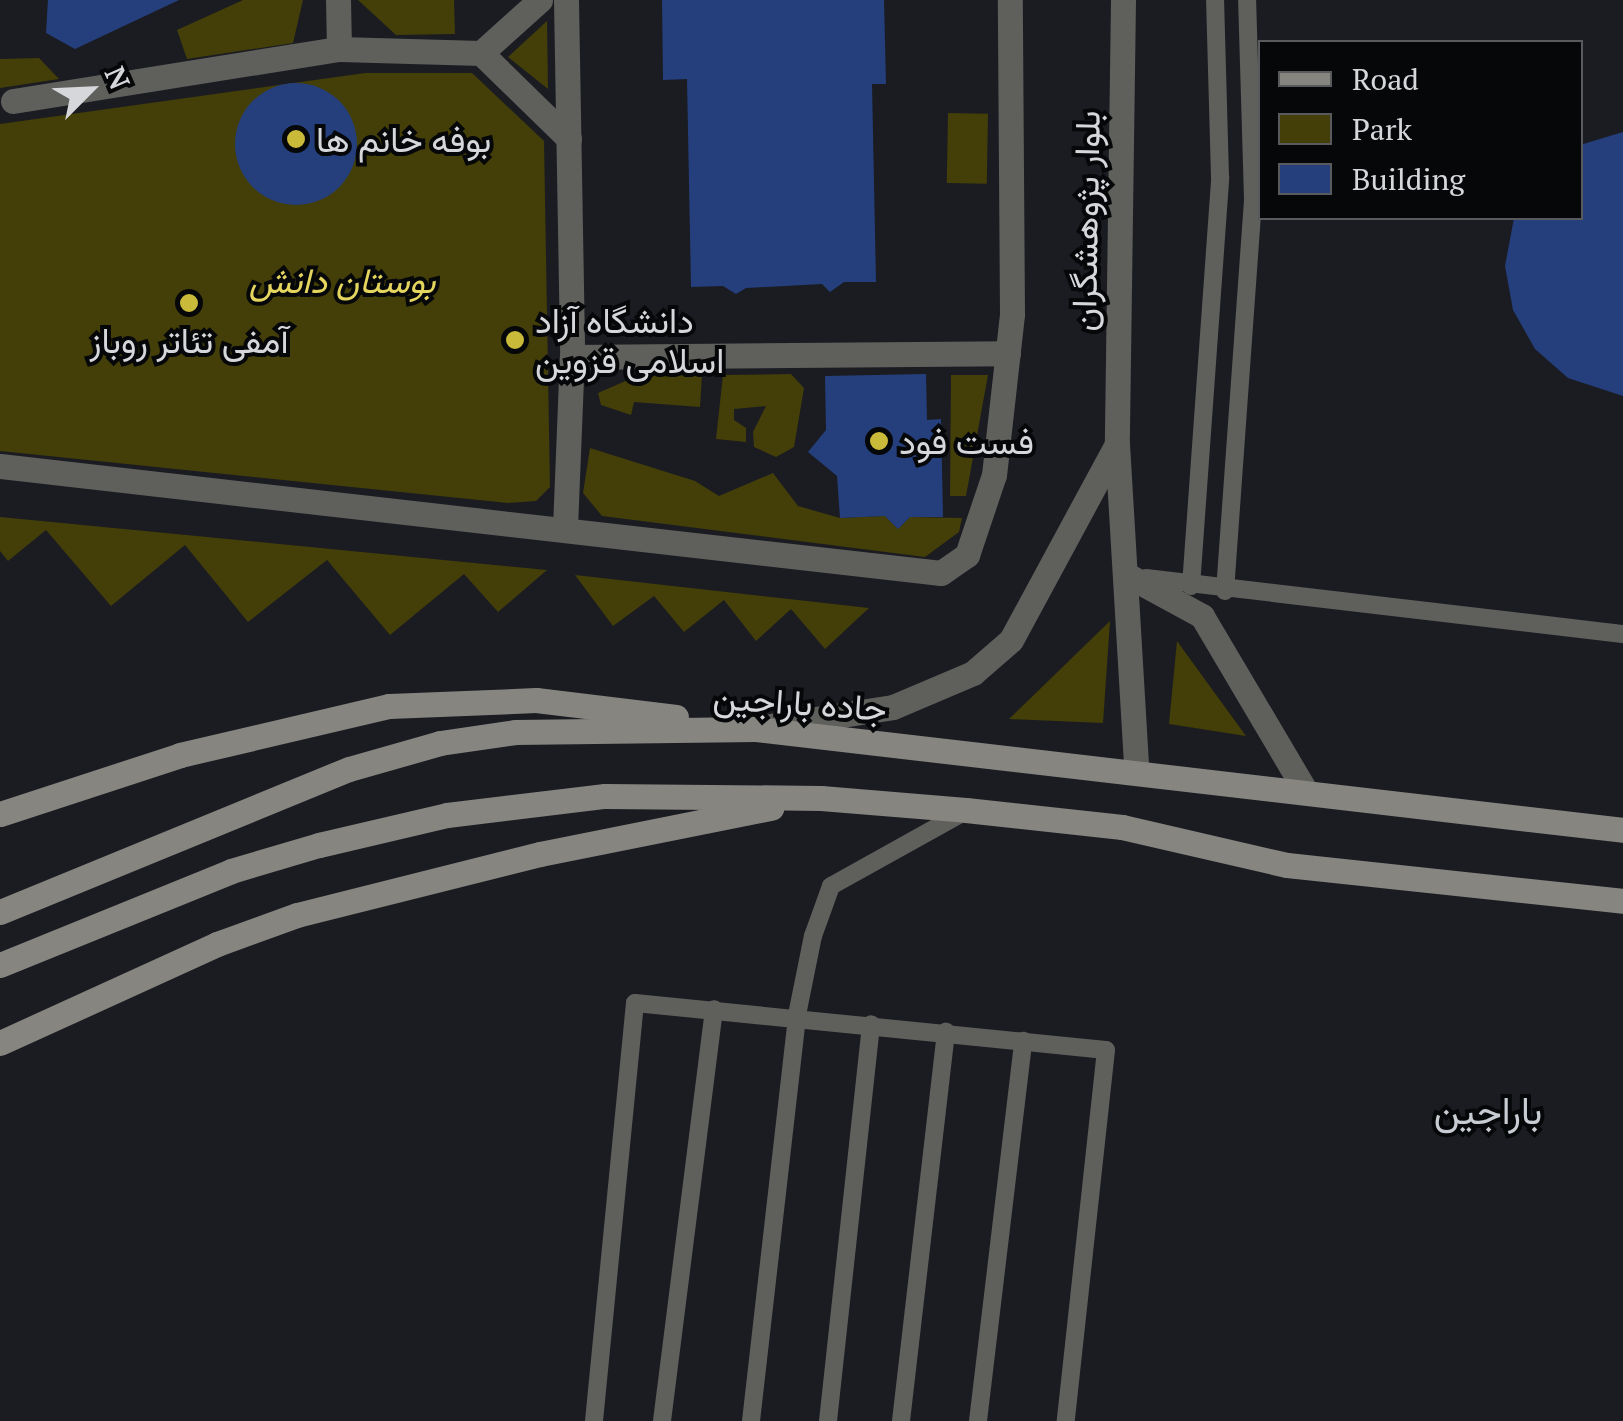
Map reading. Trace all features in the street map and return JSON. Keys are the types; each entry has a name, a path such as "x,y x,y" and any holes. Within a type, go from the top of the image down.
{"main road":[{"path":"0,814 180,756 389,706 536,700 756,728"},
{"name":"جاده باراجین","path":"0,912 349,769 440,743 515,732 756,728 1136,768 1623,830"},
{"path":"0,965 231,872 447,814 604,796 821,798 966,810 1122,827 1287,864 1623,901"},
{"path":"0,1043 217,944 297,915 540,854 821,798"}],"street":[{"path":"338,0 339,49"},
{"path":"481,53 540,0"},
{"path":"565,528 572,357 566,0"},
{"path":"0,466 941,573 967,554 994,475 1008,353 1010,0"},
{"name":"بلوار پژوهشگران","path":"1123,0 1117,444 1136,768"},
{"path":"13,101 339,49 481,53 568,138"},
{"path":"572,357 1008,353"},
{"path":"756,728 893,708 973,673 1011,640 1117,444"},
{"path":"1126,574 1202,616 1304,790"}],"lane":[{"path":"1191,586 1220,176 1215,0"},
{"path":"1225,591 1253,200 1247,0"},
{"path":"1126,574 1225,591 1623,634"},
{"path":"751,1421 797,1016 813,936 831,886 966,810"},
{"path":"594,1421 635,1004 797,1016 1106,1050 1066,1421"},
{"path":"662,1421 714,1009"},
{"path":"828,1421 871,1024"},
{"path":"901,1421 946,1032"},
{"path":"978,1421 1023,1041"}],"green space":[{"path":"243,0 303,0 293,43 187,59 177,30"},
{"path":"358,0 454,0 455,34 396,35"},
{"path":"547,21 548,89 508,57"},
{"path":"39,58 59,79 0,88 0,59"},
{"name":"بوستان دانش","path":"365,73 472,73 544,141 550,487 536,501 508,503 0,451 0,124"},
{"path":"948,113 988,114 987,184 947,183"},
{"path":"791,374 804,388 794,447 776,457 754,447 753,432 766,406 734,409 734,420 746,428 746,442 716,439 723,375"},
{"path":"702,375 700,407 634,402 631,415 601,405 598,393 637,376"},
{"path":"951,375 988,375 966,496 950,496"},
{"path":"590,448 695,481 719,496 773,473 798,506 840,518 885,516 898,529 910,517 962,518 959,532 925,557 602,516 583,493"},
{"path":"0,517 547,570 498,612 464,574 390,635 327,560 248,622 185,545 111,606 46,530 8,561 0,551"},
{"path":"575,575 869,608 825,649 791,609 756,641 724,600 684,632 654,596 613,626"},
{"path":"1110,621 1103,723 1009,719"},
{"path":"1177,641 1246,736 1169,724"}],"building":[{"path":"48,0 179,0 75,49 46,33"},
{"path":"662,0 884,0 886,84 872,84 876,282 844,282 830,292 822,284 746,288 736,294 723,286 691,287 687,79 663,80"},
{"name":"بوفه خانم ها","path":"296,83 319,88 339,101 352,121 357,144 352,167 339,187 319,200 296,205 273,200 253,187 240,167 235,144 240,121 253,101 273,88"},
{"path":"1623,132 1623,396 1568,378 1535,349 1513,310 1505,266 1514,220 1583,220 1583,144"},
{"name":"فست فود","path":"926,374 927,420 941,419 943,517 910,517 898,529 885,516 840,518 837,476 808,452 826,430 825,376"}],"place":[{"name":"بوفه خانم ها","path":"296,139"},
{"name":"آمفی تئاتر روباز","path":"189,303"},
{"name":"دانشگاه آزاد اسلامی قزوین","path":"515,340"},
{"name":"فست فود","path":"879,441"}],"district":[{"name":"باراجین","path":"1488,1111"}]}
